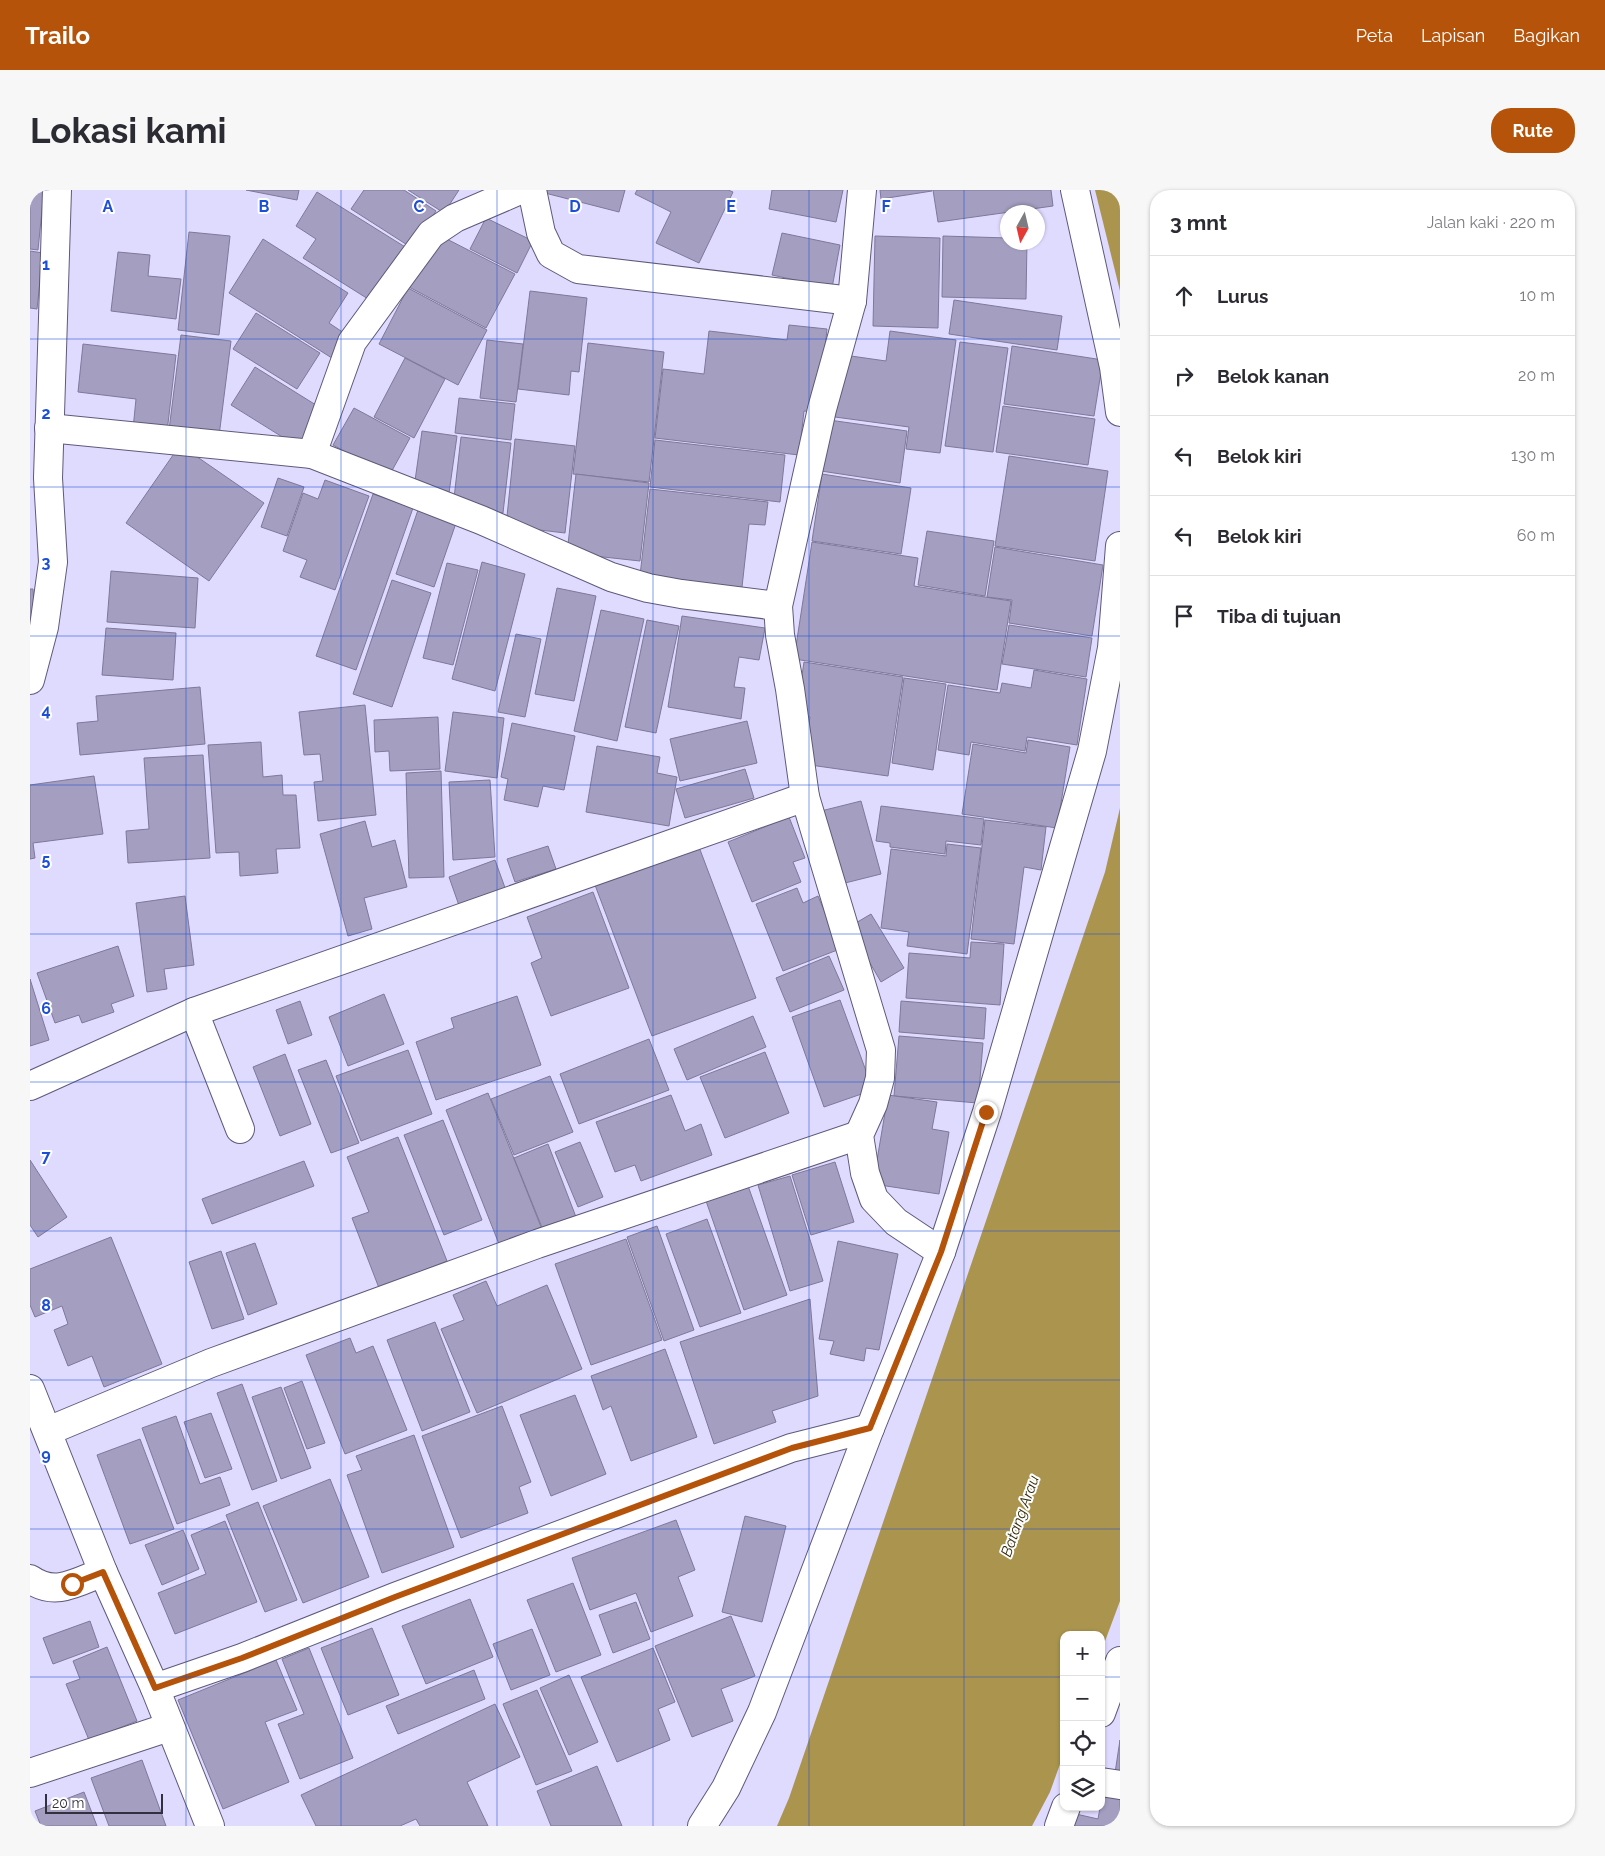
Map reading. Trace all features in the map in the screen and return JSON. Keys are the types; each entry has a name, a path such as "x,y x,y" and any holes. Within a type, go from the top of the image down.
{"street":[{"path":"30,680 44,627 53,562 48,478 57,190"},
{"path":"312,454 352,342 431,234 455,218 520,190"},
{"path":"532,190 541,233 551,254 578,269 852,301"},
{"path":"862,190 852,301 822,408 778,606 780,634 790,689 805,797 881,1050 880,1078 873,1104 859,1135 865,1172 874,1199 896,1222 941,1252"},
{"path":"1075,190 1114,367 1120,412"},
{"path":"49,428 312,454 481,520 611,577 648,588 681,594 778,606"},
{"path":"702,1826 726,1788 762,1712 870,1428 941,1252 986,1112 1092,751 1112,648 1120,546"},
{"path":"30,1086 194,1012 805,797"},
{"path":"194,1012 240,1129"},
{"path":"48,1431 220,1359 538,1244 859,1135"},
{"path":"30,1389 103,1572 155,1688 210,1826"},
{"path":"155,1688 242,1658 395,1597 792,1448 870,1428"},
{"path":"30,1579 41,1587 50,1589 72,1584 103,1572"},
{"path":"1105,1702 1120,1661"},
{"path":"30,1772 169,1727"},
{"path":"1105,1783 1120,1786"},
{"path":"1059,1826 1065,1811"}],"water":[{"path":"1095,190 1120,190 1120,291"},
{"name":"Batang Arau","path":"1120,808 1120,1601 1105,1641 1105,1631 1060,1631 1060,1764 1050,1792 1032,1826 777,1826 789,1798 1105,872"}],"building":[{"path":"30,190 44,190 38,250 30,249"},
{"path":"246,190 299,190 297,200"},
{"path":"364,190 404,190 436,211 412,248 351,209"},
{"path":"408,190 459,190 444,213"},
{"path":"542,190 625,190 619,212 541,192"},
{"path":"637,190 728,190 733,192 699,263 656,243 671,212 635,194"},
{"path":"772,190 843,190 836,222 769,209"},
{"path":"880,190 932,190 932,191 881,199"},
{"path":"933,190 1051,190 1053,206 1000,205 1000,213 938,222"},
{"path":"317,192 410,250 376,304 303,258 316,239 296,226"},
{"path":"486,218 533,241 517,273 470,249"},
{"path":"189,232 230,236 219,335 178,330"},
{"path":"782,233 840,245 832,288 772,275"},
{"path":"437,234 515,274 486,328 409,287"},
{"path":"875,236 940,238 938,328 873,326"},
{"path":"943,236 1000,238 1000,250 1027,250 1026,299 942,297"},
{"path":"263,239 348,293 329,323 350,337 335,360 229,293"},
{"path":"30,251 43,253 37,309 30,308"},
{"path":"118,252 150,255 148,276 181,279 176,319 111,311"},
{"path":"408,288 487,330 458,385 379,344"},
{"path":"530,291 587,298 579,372 571,371 569,395 518,389"},
{"path":"954,300 1062,316 1057,350 949,334"},
{"path":"256,313 320,353 297,389 233,349"},
{"path":"789,325 827,329 818,412 804,411 799,455 655,438 663,369 704,374 709,331 787,340"},
{"path":"890,331 956,340 940,453 906,449 909,427 835,417 844,355 886,361"},
{"path":"181,335 231,341 219,436 169,430"},
{"path":"487,340 523,344 516,402 480,398"},
{"path":"960,342 1008,348 993,452 945,446"},
{"path":"588,343 664,352 649,482 573,474"},
{"path":"83,344 176,355 167,432 133,429 136,399 78,392"},
{"path":"1012,346 1103,360 1094,416 1004,404"},
{"path":"405,358 445,379 414,438 374,417"},
{"path":"255,367 324,410 300,448 231,405"},
{"path":"459,398 515,404 511,440 455,433"},
{"path":"1003,406 1095,419 1088,465 996,452"},
{"path":"354,408 410,438 389,476 333,445"},
{"path":"829,420 907,431 900,483 821,471"},
{"path":"422,431 457,436 449,493 414,488"},
{"path":"461,437 511,443 503,513 453,507"},
{"path":"515,439 575,446 565,533 506,526"},
{"path":"655,440 785,455 780,502 650,487"},
{"path":"180,445 264,503 209,581 126,523"},
{"path":"1009,456 1108,471 1095,561 995,546"},
{"path":"576,474 649,483 640,561 567,553"},
{"path":"822,474 911,488 901,554 812,541"},
{"path":"278,478 304,487 287,536 261,527"},
{"path":"325,480 369,496 335,590 300,577 307,560 283,551 303,493 318,499"},
{"path":"650,489 768,502 765,525 749,524 741,596 639,584"},
{"path":"373,494 413,508 356,670 316,656"},
{"path":"418,510 456,523 434,587 396,574"},
{"path":"927,531 994,541 985,596 918,585"},
{"path":"812,542 918,558 914,586 1011,601 997,690 794,659"},
{"path":"995,547 1103,565 1092,636 1009,623 1012,600 987,597"},
{"path":"482,562 525,574 495,691 452,679"},
{"path":"447,563 478,570 453,665 423,658"},
{"path":"111,571 198,578 195,628 107,622"},
{"path":"392,580 431,593 392,707 353,694"},
{"path":"557,588 596,596 574,701 535,694"},
{"path":"30,589 33,589 35,622 30,622"},
{"path":"601,610 644,619 617,741 574,731"},
{"path":"682,616 765,628 759,660 739,657 734,687 745,688 741,719 668,707"},
{"path":"647,620 679,626 656,733 625,727"},
{"path":"1009,625 1092,638 1086,677 1002,664"},
{"path":"106,628 176,633 173,680 102,675"},
{"path":"516,634 541,639 525,717 498,712"},
{"path":"804,662 903,677 888,776 803,764 810,717 796,715"},
{"path":"1034,670 1087,679 1077,745 1027,737 1025,751 971,742 969,755 938,750 948,685 1000,693 1002,683 1031,688"},
{"path":"904,678 946,684 933,770 892,763"},
{"path":"200,687 205,744 80,755 77,723 98,721 96,696"},
{"path":"365,705 376,815 318,821 314,782 323,781 320,754 304,755 299,712"},
{"path":"453,712 504,718 497,778 445,771"},
{"path":"438,717 440,769 390,771 389,751 375,752 374,720"},
{"path":"747,721 757,763 680,781 670,739"},
{"path":"512,723 575,736 564,790 543,786 538,807 504,800 508,779 501,777"},
{"path":"1028,740 1070,747 1057,828 962,814 973,744 1026,753"},
{"path":"261,742 263,777 282,775 283,795 296,795 300,848 276,849 278,873 240,876 239,852 216,853 208,745"},
{"path":"597,746 660,757 657,773 677,777 669,826 586,812"},
{"path":"203,755 210,858 128,863 126,831 149,829 144,758"},
{"path":"745,769 754,798 685,818 676,789"},
{"path":"441,771 444,877 409,878 406,773"},
{"path":"94,776 103,834 33,843 35,858 30,859 30,785"},
{"path":"490,780 495,857 453,860 449,782"},
{"path":"861,801 881,874 841,884 821,811"},
{"path":"881,806 984,819 981,845 946,841 945,854 890,847 890,843 876,841"},
{"path":"789,817 805,858 793,862 801,882 752,902 728,842"},
{"path":"985,820 1046,827 1041,870 1024,867 1014,944 971,939"},
{"path":"365,821 372,847 395,840 407,887 364,898 372,929 348,936 320,834"},
{"path":"947,844 981,848 967,954 907,946 909,932 881,928 891,849 946,856"},
{"path":"548,846 556,869 515,882 507,859"},
{"path":"699,847 756,998 652,1036 595,885"},
{"path":"495,860 508,896 462,914 449,877"},
{"path":"797,888 803,903 818,896 840,949 783,971 756,904"},
{"path":"593,892 629,988 551,1016 531,963 542,958 527,917"},
{"path":"185,896 194,965 164,969 167,989 147,992 136,903"},
{"path":"871,914 904,968 881,982 849,927"},
{"path":"971,942 1004,944 1000,1005 906,998 909,953 970,958"},
{"path":"118,946 134,996 111,1004 114,1012 82,1023 79,1015 55,1023 37,973"},
{"path":"829,956 844,990 790,1012 776,978"},
{"path":"30,979 49,1040 30,1046"},
{"path":"384,994 404,1044 348,1066 329,1017"},
{"path":"517,996 541,1065 436,1100 416,1042 454,1028 451,1018"},
{"path":"840,1000 873,1090 824,1107 792,1017"},
{"path":"300,1001 312,1035 288,1044 276,1010"},
{"path":"901,1001 986,1008 984,1039 899,1032"},
{"path":"753,1016 766,1047 687,1080 674,1049"},
{"path":"899,1036 983,1043 978,1103 894,1096"},
{"path":"649,1039 669,1090 579,1124 560,1074"},
{"path":"408,1050 432,1114 361,1141 336,1076"},
{"path":"765,1052 789,1113 725,1138 700,1077"},
{"path":"285,1054 311,1124 280,1136 253,1067"},
{"path":"326,1060 359,1143 331,1153 298,1070"},
{"path":"550,1076 573,1132 514,1155 491,1099"},
{"path":"488,1093 541,1227 499,1244 446,1110"},
{"path":"671,1095 685,1131 701,1124 712,1155 641,1181 635,1165 615,1172 596,1122"},
{"path":"888,1095 937,1102 932,1129 949,1132 939,1194 873,1184"},
{"path":"443,1120 482,1220 444,1235 404,1135"},
{"path":"398,1137 447,1261 379,1288 352,1218 369,1212 347,1157"},
{"path":"580,1142 603,1197 578,1207 555,1152"},
{"path":"548,1144 576,1217 543,1230 514,1158"},
{"path":"30,1160 67,1217 38,1237 30,1225"},
{"path":"304,1161 314,1186 212,1224 202,1199"},
{"path":"835,1162 854,1222 811,1235 792,1175"},
{"path":"790,1176 823,1281 790,1291 758,1185"},
{"path":"747,1183 787,1295 744,1310 705,1198"},
{"path":"707,1219 741,1313 700,1327 666,1234"},
{"path":"657,1226 694,1330 664,1341 627,1237"},
{"path":"111,1237 162,1364 104,1387 92,1356 68,1366 54,1330 68,1324 62,1306 35,1317 30,1305 30,1269"},
{"path":"626,1239 662,1340 591,1365 555,1264"},
{"path":"838,1241 898,1254 879,1350 866,1348 864,1361 830,1354 834,1341 819,1339"},
{"path":"255,1243 277,1304 248,1315 226,1253"},
{"path":"221,1251 244,1319 212,1329 189,1262"},
{"path":"486,1281 497,1306 547,1285 582,1369 477,1413 441,1329 464,1320 453,1295"},
{"path":"810,1299 818,1396 772,1411 776,1422 714,1444 680,1342"},
{"path":"435,1322 470,1412 422,1431 387,1340"},
{"path":"350,1338 356,1353 373,1346 407,1430 345,1454 306,1355"},
{"path":"665,1349 697,1437 631,1461 611,1406 603,1410 591,1376"},
{"path":"302,1381 325,1443 307,1449 284,1388"},
{"path":"242,1384 277,1481 252,1490 217,1393"},
{"path":"281,1387 311,1468 281,1479 252,1397"},
{"path":"575,1395 606,1474 551,1496 520,1415"},
{"path":"502,1406 531,1482 519,1487 528,1513 461,1538 422,1436"},
{"path":"211,1413 232,1469 205,1478 184,1422"},
{"path":"176,1416 200,1484 220,1477 230,1505 177,1524 142,1428"},
{"path":"414,1435 454,1547 382,1573 347,1475 362,1470 356,1456"},
{"path":"140,1439 174,1529 130,1544 97,1455"},
{"path":"330,1479 369,1577 303,1603 263,1506"},
{"path":"258,1502 297,1600 265,1612 226,1515"},
{"path":"745,1516 786,1526 762,1622 722,1612"},
{"path":"676,1520 695,1570 678,1577 693,1616 651,1632 636,1593 590,1610 572,1558"},
{"path":"225,1521 257,1602 175,1634 158,1593 206,1574 191,1535"},
{"path":"183,1530 199,1569 162,1585 145,1545"},
{"path":"573,1583 601,1655 556,1672 527,1600"},
{"path":"470,1599 493,1657 426,1684 402,1626"},
{"path":"636,1602 650,1639 613,1653 599,1615"},
{"path":"731,1616 755,1676 721,1689 733,1721 692,1737 655,1646"},
{"path":"90,1621 99,1647 53,1664 43,1638"},
{"path":"372,1628 399,1695 348,1715 321,1648"},
{"path":"532,1629 550,1675 511,1690 493,1644"},
{"path":"107,1647 137,1721 89,1740 66,1684 80,1679 73,1661"},
{"path":"309,1648 353,1758 300,1779 278,1724 304,1714 282,1659"},
{"path":"653,1648 675,1702 658,1709 670,1740 617,1762 581,1677"},
{"path":"276,1660 297,1710 265,1722 289,1782 223,1809 178,1700"},
{"path":"474,1670 485,1699 398,1734 386,1706"},
{"path":"569,1675 598,1742 569,1755 540,1688"},
{"path":"537,1690 572,1771 536,1785 503,1704"},
{"path":"495,1704 520,1757 467,1782 488,1826 420,1826 416,1819 400,1826 316,1826 301,1795"},
{"path":"1120,1740 1120,1774 1115,1773"},
{"path":"142,1760 166,1826 109,1826 91,1778"},
{"path":"597,1766 622,1826 551,1826 537,1791"},
{"path":"1105,1791 1120,1794 1120,1826 1073,1826 1076,1814 1098,1819 1099,1811 1105,1811"},
{"path":"84,1792 97,1826 41,1826 35,1811"}],"route":[{"path":"72,1584 103,1572 155,1688 242,1658 395,1597 664,1498 792,1448 870,1428 941,1252 986,1112"}]}
